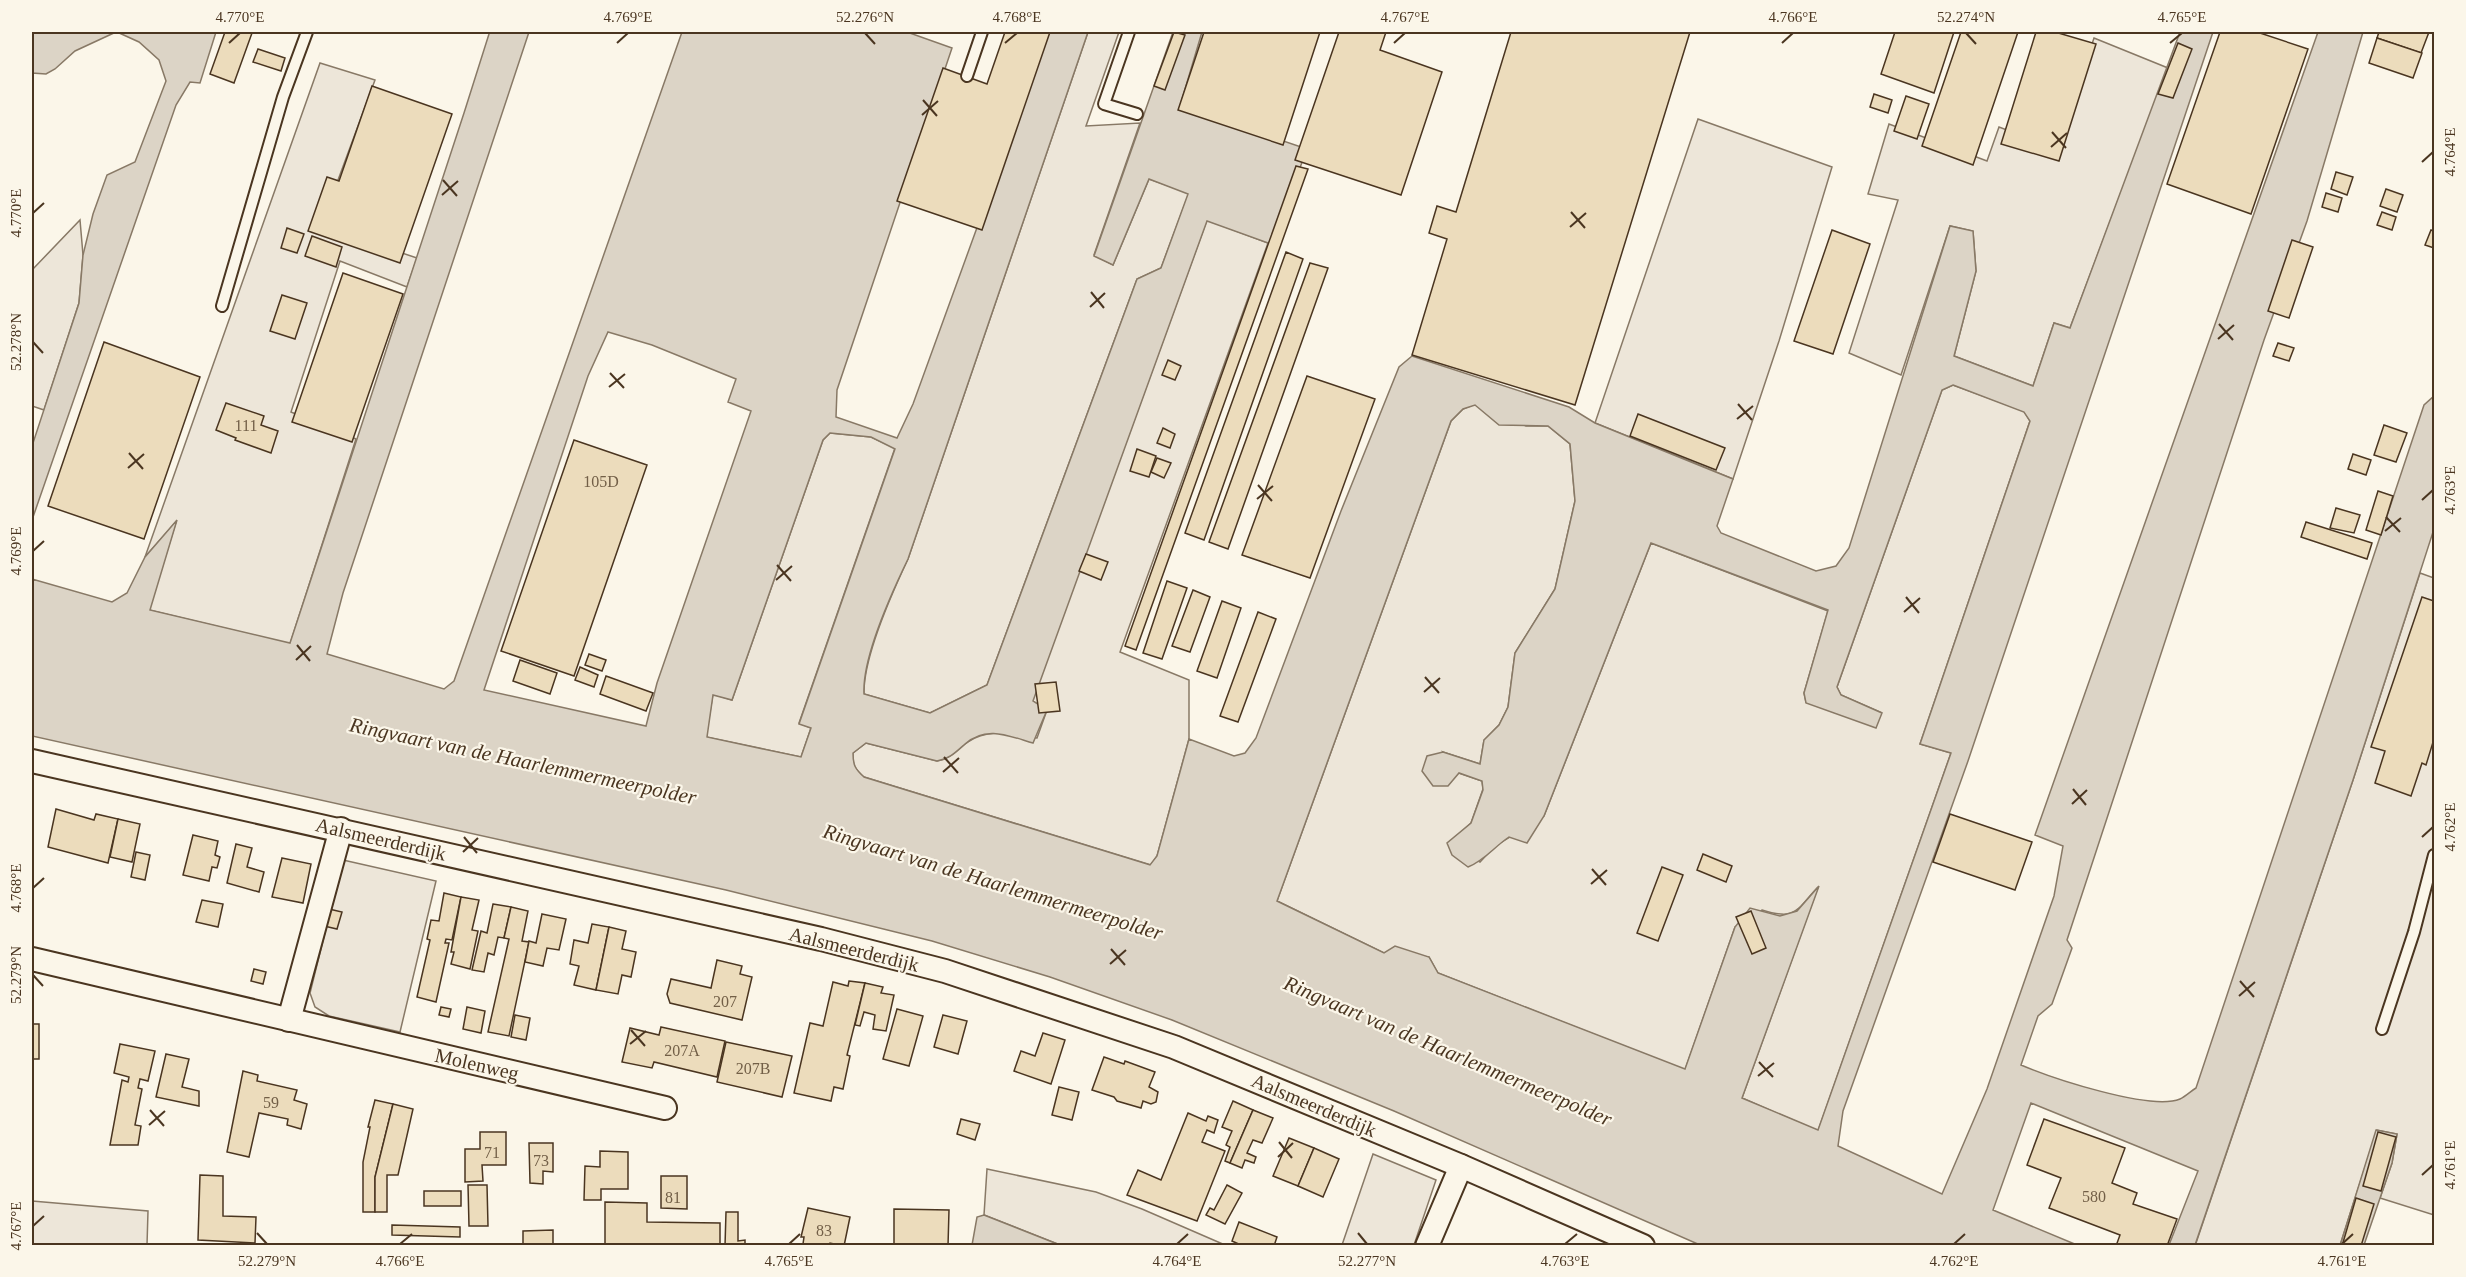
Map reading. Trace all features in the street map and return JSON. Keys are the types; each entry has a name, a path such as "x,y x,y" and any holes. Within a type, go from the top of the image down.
{"street":[{"name":"Aalsmeerderdijk","path":"32,761 810,937 945,971 1174,1047 1461,1166 1643,1245"},
{"path":"289,1020 341,830"},
{"name":"Molenweg","path":"32,959 665,1108"},
{"path":"1427,1245 1461,1166"}],"lane":[{"path":"222,306 283,97 307,32"},
{"path":"967,76 982,32"},
{"path":"1129,32 1104,104 1137,114"},
{"path":"2382,1029 2414,932 2434,855"}],"shaded area":[{"path":"1088,32 1119,32 1086,126 1140,123 1094,255 1113,265 1149,179 1189,193 1161,268 1137,279 987,685 930,713 864,694 868,662 880,625 908,559"},
{"path":"2094,38 2168,68 2070,328 2054,323 2033,386 1954,356 1976,271 1973,231 1950,226 1901,375 1849,353 1898,200 1868,194 1889,124 1987,161 1999,127 2057,149"},
{"path":"320,63 375,80 321,226 417,258 407,287 340,261 291,412 356,439 290,644 149,610 176,522 145,557"},
{"path":"1698,119 1832,167 1779,341 1733,479 1595,423"},
{"path":"80,220 83,255 79,303 44,410 32,406 32,270"},
{"path":"1207,220 1268,243 1120,652 1189,680 1189,739 1157,856 1151,865 864,777 855,766 853,753 866,743 937,761 953,754 976,737 984,735 1001,733 1037,738 1047,710 1032,701"},
{"path":"1953,385 2024,411 2030,421 1920,744 1951,753 1818,1131 1742,1098 1818,887 1800,907 1789,914 1762,910 1735,927 1685,1070 1438,973 1429,957 1384,953 1277,901 1451,421 1463,409 1475,404 1526,426 1548,426 1570,444 1575,501 1555,589 1515,653 1508,707 1499,725 1484,740 1480,764 1443,752 1459,773 1482,781 1483,789 1471,823 1448,844 1480,862 1495,846 1544,816 1651,543 1828,611 1804,693 1806,702 1882,713 1841,695 1837,687 1942,390"},
{"path":"830,433 871,437 895,448 799,723 811,728 801,757 706,737 713,694 732,700 823,440"},
{"path":"2420,573 2434,578 2434,1215 2380,1198 2392,1163 2397,1134 2377,1130 2340,1245 2195,1246 2353,780"},
{"path":"343,860 436,881 400,1032 329,1016 315,1007 310,993"},
{"path":"1373,1154 1436,1180 1414,1245 1342,1245"},
{"path":"987,1169 1096,1192 1225,1245 1060,1245 984,1215"},
{"path":"32,1201 148,1211 147,1245 32,1245"}],"water":[{"path":"32,32 116,32 75,51 46,74 32,73"},
{"path":"117,32 216,32 200,83 190,82 176,105 32,520 32,446 79,303 83,255 93,214 107,175 135,162 166,81 159,60 139,42"},
{"name":"Ringvaart van de Haarlemmermeerpolder","path":"487,32 529,32 343,593 327,654 444,689 454,681 682,32 907,32 952,48 837,390 836,417 897,438 913,404 1048,32 1088,32 908,559 879,625 868,662 864,694 930,713 987,685 1137,279 1161,268 1188,194 1149,179 1113,265 1094,256 1173,32 1202,32 1180,106 1307,149 1273,240 1268,243 1207,221 1033,701 1047,710 1033,743 1006,735 989,733 973,738 955,753 937,761 866,743 853,753 855,766 864,777 1150,865 1157,856 1189,739 1234,756 1245,753 1256,738 1341,511 1399,367 1412,356 1569,407 1595,423 1733,479 1717,526 1721,533 1816,571 1836,566 1849,548 1950,226 1973,231 1976,271 1954,356 2033,386 2054,323 2070,328 2180,32 2213,32 1968,761 1843,1111 1838,1146 1942,1194 1987,1089 2054,896 2063,846 2035,835 2318,32 2363,32 2307,221 2264,340 2067,940 2072,948 2052,1004 2038,1016 2021,1065 2077,1085 2147,1101 2166,1102 2180,1099 2196,1088 2424,405 2434,396 2434,529 2353,780 2195,1245 2169,1245 2198,1171 2031,1103 1993,1210 2077,1245 1700,1245 1394,1111 1172,1020 1050,977 932,941 726,890 32,736 32,579 112,602 127,593 145,557 177,520 150,610 290,643 489,34","holes":["608,332 652,345 736,379 728,402 751,411 657,683 646,726 484,690 588,376","1953,385 2024,412 2030,421 1920,744 1951,753 1818,1130 1742,1098 1819,886 1797,911 1780,916 1750,908 1735,927 1685,1069 1438,973 1429,957 1395,946 1384,953 1277,901 1451,421 1463,409 1475,405 1499,425 1548,426 1570,444 1575,501 1555,589 1515,653 1508,707 1499,725 1484,740 1480,764 1443,752 1427,756 1422,771 1433,786 1448,786 1459,773 1482,781 1483,790 1471,823 1447,843 1452,855 1468,867 1509,837 1527,843 1544,816 1651,543 1828,610 1804,693 1806,703 1876,728 1882,713 1841,695 1837,687 1942,390","830,433 871,437 895,449 799,724 811,728 801,757 707,737 713,695 732,700 823,440"]},
{"path":"2376,1130 2397,1134 2392,1163 2364,1245 2340,1246"},
{"path":"984,1215 1060,1245 972,1245 977,1217"}],"building":[{"path":"225,32 252,33 234,83 210,74"},
{"path":"1005,32 1050,32 982,230 897,201 943,68 987,84"},
{"path":"1174,32 1185,35 1165,90 1154,86"},
{"path":"1204,32 1320,32 1283,145 1178,110"},
{"path":"1339,32 1386,32 1380,50 1442,72 1401,195 1295,160"},
{"path":"1511,32 1690,32 1575,405 1412,355 1447,239 1429,233 1437,206 1456,212"},
{"path":"1895,32 1954,32 1934,93 1881,74"},
{"path":"1961,32 2018,32 1973,165 1922,146"},
{"path":"2036,32 2055,32 2096,44 2059,161 2001,144"},
{"path":"2220,32 2257,32 2308,49 2251,214 2167,184"},
{"path":"2379,32 2429,32 2421,53 2377,38"},
{"path":"2377,38 2422,53 2413,78 2369,63"},
{"path":"2178,43 2192,49 2173,98 2158,94"},
{"path":"258,49 285,58 281,71 253,62"},
{"path":"372,86 452,114 400,263 308,231 327,177 339,181"},
{"path":"1874,94 1892,100 1888,113 1870,107"},
{"path":"1906,96 1929,104 1917,139 1894,131"},
{"path":"1296,166 1308,169 1136,650 1125,646"},
{"path":"2336,172 2353,177 2347,195 2331,189"},
{"path":"2386,189 2403,195 2397,212 2380,206"},
{"path":"2326,193 2342,198 2338,212 2322,207"},
{"path":"2382,212 2396,217 2392,230 2377,225"},
{"path":"287,228 304,234 297,253 281,248"},
{"path":"1832,230 1870,244 1833,354 1794,341"},
{"path":"2431,230 2434,231 2434,248 2425,245"},
{"path":"312,236 342,247 336,267 305,256"},
{"path":"2292,240 2313,247 2289,318 2268,311"},
{"path":"1286,252 1303,259 1204,540 1185,533"},
{"path":"1310,263 1328,268 1228,549 1209,542"},
{"path":"343,273 403,294 352,442 292,422"},
{"path":"282,295 307,303 295,339 270,331"},
{"path":"104,342 200,377 144,539 48,506"},
{"path":"2278,343 2294,348 2289,361 2273,356"},
{"path":"1168,360 1181,366 1175,380 1162,375"},
{"path":"1307,376 1375,399 1310,578 1242,555"},
{"path":"226,403 264,416 261,425 278,431 271,453 235,440 236,438 216,430"},
{"path":"1638,414 1725,448 1716,470 1630,436"},
{"path":"2384,425 2407,433 2396,462 2374,455"},
{"path":"1163,428 1175,434 1170,448 1157,443"},
{"path":"574,440 647,465 574,676 501,651"},
{"path":"1137,449 1156,456 1149,477 1130,471"},
{"path":"2353,454 2371,460 2366,475 2348,469"},
{"path":"1157,458 1171,463 1164,478 1151,472"},
{"path":"2378,491 2393,496 2381,535 2366,530"},
{"path":"2336,508 2360,515 2354,533 2330,528"},
{"path":"2306,522 2372,543 2367,559 2301,537"},
{"path":"1086,554 1108,562 1101,580 1079,571"},
{"path":"1167,581 1187,588 1162,659 1143,653"},
{"path":"1193,590 1210,597 1190,652 1172,646"},
{"path":"2422,597 2434,601 2434,739 2426,765 2422,763 2411,796 2375,783 2385,751 2371,747"},
{"path":"1222,601 1241,608 1217,678 1197,671"},
{"path":"1258,612 1276,619 1238,722 1220,716"},
{"path":"589,654 606,660 602,671 585,665"},
{"path":"520,660 557,673 550,694 513,681"},
{"path":"580,667 598,675 594,687 575,680"},
{"path":"606,676 653,693 646,711 600,694"},
{"path":"1056,682 1060,711 1039,713 1035,684"},
{"path":"56,809 94,820 96,814 118,819 108,863 48,847"},
{"path":"1950,814 2032,842 2015,890 1933,862"},
{"path":"118,819 140,824 132,862 110,857"},
{"path":"193,835 218,841 215,855 220,857 217,868 212,867 209,881 183,875"},
{"path":"236,844 252,848 247,867 264,872 259,892 227,883"},
{"path":"136,852 150,855 145,880 131,877"},
{"path":"1703,854 1732,866 1726,882 1697,870"},
{"path":"282,858 311,864 303,903 272,897"},
{"path":"1662,867 1683,875 1658,941 1637,933"},
{"path":"444,893 461,897 452,940 446,939 445,943 449,943 436,1002 417,997 430,940 427,939 431,920 439,921"},
{"path":"461,897 479,900 472,930 478,931 470,969 451,964"},
{"path":"202,900 223,904 218,927 196,922"},
{"path":"493,904 511,907 504,938 498,937 494,955 488,953 484,972 472,970 481,931 487,933"},
{"path":"511,907 528,911 522,941 529,942 509,1036 488,1032 509,939 504,938"},
{"path":"329,909 342,912 337,929 324,926"},
{"path":"1751,911 1766,948 1752,954 1736,917"},
{"path":"542,914 566,919 559,950 547,948 543,966 525,962 529,941 536,943"},
{"path":"592,924 609,927 596,990 574,985 579,966 570,964 574,940 588,943"},
{"path":"609,927 626,931 622,949 636,952 631,977 622,975 618,994 596,990"},
{"path":"717,960 742,966 740,974 752,977 742,1020 670,1003 667,994 671,979 711,988"},
{"path":"254,969 266,972 263,984 251,981"},
{"path":"849,981 865,983 847,1055 850,1056 843,1089 834,1087 831,1101 794,1093 810,1023 823,1026 833,982 848,986"},
{"path":"865,983 883,987 881,993 894,995 886,1031 873,1029 875,1015 864,1012 860,1026 855,1025"},
{"path":"441,1007 451,1009 449,1017 439,1015"},
{"path":"467,1007 485,1011 481,1033 463,1029"},
{"path":"897,1009 923,1016 909,1066 883,1059"},
{"path":"515,1015 530,1018 526,1040 511,1037"},
{"path":"943,1015 967,1021 958,1054 934,1047"},
{"path":"32,1024 39,1024 39,1059 32,1059"},
{"path":"661,1027 725,1041 717,1077 654,1062 652,1068 622,1062 630,1028 659,1035"},
{"path":"1043,1033 1065,1040 1051,1084 1014,1071 1021,1051 1035,1056"},
{"path":"726,1042 792,1056 782,1097 717,1082"},
{"path":"120,1044 155,1051 148,1081 140,1079 138,1088 142,1089 135,1125 141,1126 138,1145 110,1145 122,1080 128,1082 129,1077 114,1073"},
{"path":"166,1054 189,1059 182,1087 199,1091 199,1106 156,1097"},
{"path":"1104,1057 1124,1064 1125,1061 1155,1072 1149,1087 1158,1092 1156,1102 1151,1104 1143,1101 1141,1108 1092,1090"},
{"path":"243,1071 258,1075 257,1081 297,1090 294,1100 307,1104 301,1129 287,1125 288,1119 259,1113 249,1157 227,1152"},
{"path":"1059,1087 1079,1092 1072,1120 1052,1115"},
{"path":"375,1100 393,1104 375,1177 375,1212 363,1212 363,1162"},
{"path":"1233,1101 1253,1110 1230,1163 1225,1161 1230,1147 1226,1145 1232,1131 1222,1127"},
{"path":"393,1104 413,1109 398,1175 387,1175 387,1212 375,1212 375,1177"},
{"path":"1253,1110 1273,1118 1262,1143 1253,1140 1247,1153 1256,1157 1254,1163 1245,1160 1242,1168 1230,1163"},
{"path":"1188,1113 1206,1121 1208,1116 1218,1120 1214,1133 1207,1130 1202,1142 1225,1151 1197,1221 1127,1195 1138,1170 1161,1180"},
{"path":"961,1119 980,1124 975,1140 957,1134"},
{"path":"2044,1119 2125,1148 2112,1183 2137,1193 2133,1204 2177,1219 2167,1246 2116,1246 2120,1235 2049,1208 2061,1178 2027,1165"},
{"path":"480,1132 506,1132 506,1165 482,1165 483,1181 465,1182 465,1149 480,1149"},
{"path":"2378,1132 2396,1137 2381,1191 2363,1186"},
{"path":"1289,1138 1314,1148 1298,1186 1273,1176"},
{"path":"529,1143 553,1143 553,1172 543,1171 543,1184 530,1183"},
{"path":"1314,1148 1339,1159 1323,1197 1298,1186"},
{"path":"600,1151 628,1152 628,1189 601,1189 601,1200 584,1200 585,1166 600,1167"},
{"path":"200,1175 223,1176 223,1216 256,1217 255,1243 198,1240"},
{"path":"661,1176 687,1176 687,1209 661,1208"},
{"path":"468,1185 487,1185 488,1226 469,1226"},
{"path":"1227,1185 1242,1193 1225,1224 1206,1215 1210,1208 1214,1210"},
{"path":"424,1191 461,1191 461,1206 424,1206"},
{"path":"2356,1198 2374,1204 2361,1246 2342,1246"},
{"path":"605,1202 647,1203 647,1222 720,1223 720,1246 605,1246"},
{"path":"808,1208 850,1217 844,1246 830,1243 829,1246 803,1244 804,1237 801,1237"},
{"path":"894,1209 949,1210 948,1246 894,1246"},
{"path":"726,1212 738,1212 738,1241 745,1240 745,1246 725,1246"},
{"path":"1239,1222 1277,1237 1274,1246 1243,1246 1232,1241"},
{"path":"392,1225 460,1227 460,1237 392,1235"},
{"path":"553,1230 553,1246 523,1246 523,1231"}]}
